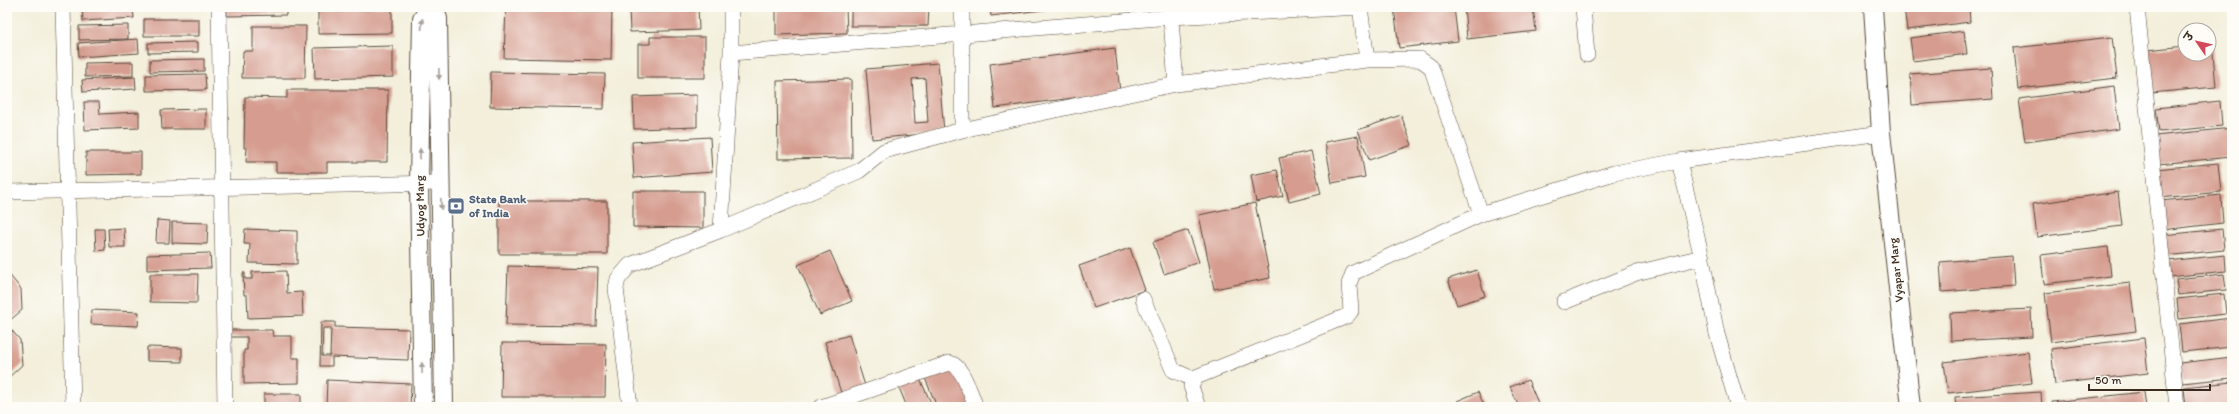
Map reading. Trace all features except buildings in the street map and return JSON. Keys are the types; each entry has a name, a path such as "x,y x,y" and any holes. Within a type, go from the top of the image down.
{"street":[{"path":"63,7 73,407"},
{"path":"219,7 225,407"},
{"name":"Udyog Marg","path":"423,407 419,183 422,18 430,7"},
{"name":"Udyog Marg","path":"435,7 438,20 444,407"},
{"path":"721,230 731,53 730,7"},
{"path":"962,7 962,130"},
{"path":"731,53 963,35 1170,12 1360,7 1367,60"},
{"path":"1583,7 1588,55"},
{"name":"Vyapar Marg","path":"1874,7 1881,133 1911,407"},
{"path":"2137,7 2177,407"},
{"path":"1170,12 1176,84"},
{"path":"630,407 616,288 618,279 623,271 630,265 721,230 862,170 884,151 962,130 1176,84 1367,60 1420,59 1431,67 1481,214"},
{"path":"1143,299 1173,370 1193,379 1347,316 1351,311 1349,284 1354,273 1481,214 1614,173 1679,161 1881,133"},
{"path":"1679,161 1702,257 1717,334 1738,407"},
{"path":"7,192 441,183"},
{"path":"1564,302 1636,273 1702,257"},
{"path":"820,407 949,363 954,363 959,368 976,407"},
{"path":"1193,379 1191,386 1198,407"}],"place":[{"name":"State Bank of India","path":"456,206"}]}
